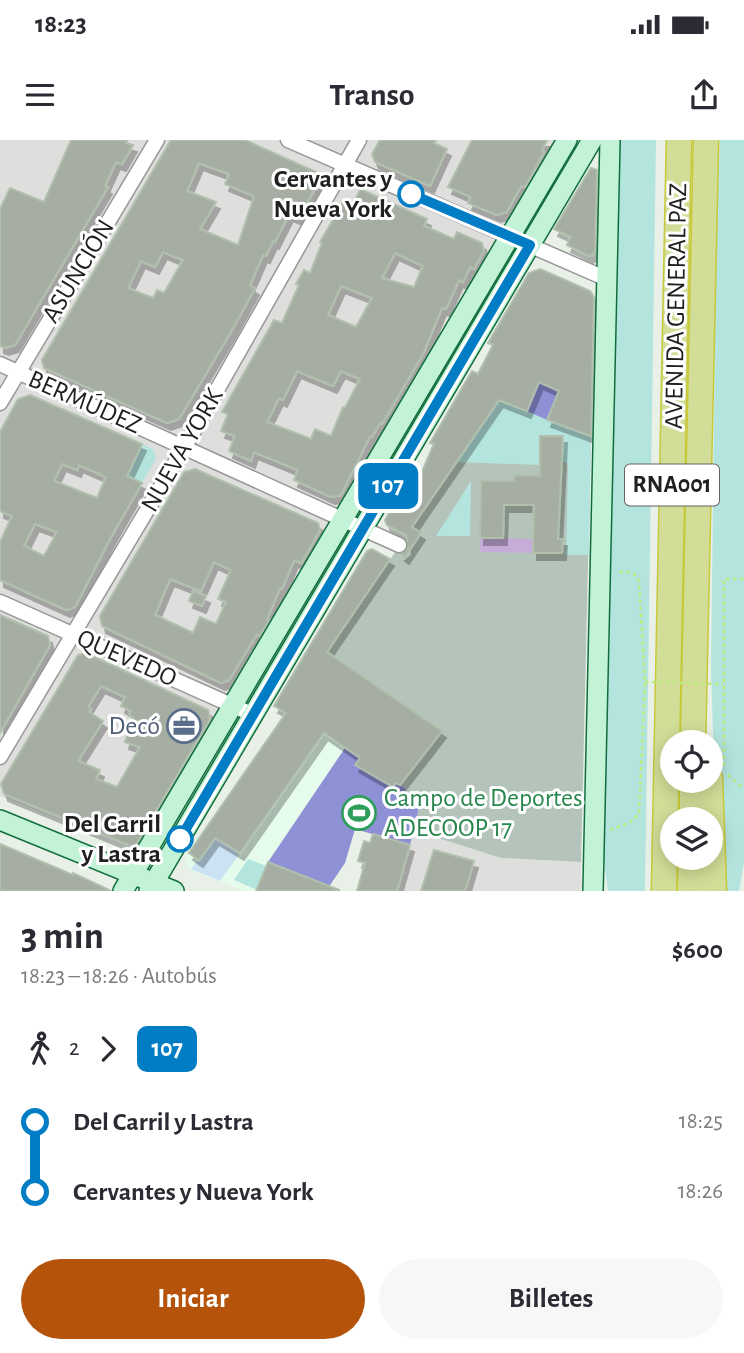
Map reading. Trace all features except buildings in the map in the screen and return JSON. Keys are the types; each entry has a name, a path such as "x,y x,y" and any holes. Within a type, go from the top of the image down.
{"highway":[{"name":"AVENIDA GENERAL PAZ","path":"664,891 680,140"},
{"name":"AVENIDA GENERAL PAZ","path":"693,730 706,140"},
{"path":"696,608 707,730"},
{"path":"714,891 716,793"},
{"path":"690,891 691,870"}],"street":[{"name":"ASUNCIÓN","path":"0,403 157,140"},
{"path":"288,140 607,279"},
{"name":"NUEVA YORK","path":"0,757 184,449 359,140"},
{"path":"128,883 567,140"},
{"path":"152,887 592,140"},
{"path":"594,887 593,834 610,140"},
{"name":"BERMÚDEZ","path":"0,364 399,545"},
{"name":"QUEVEDO","path":"0,601 254,715"},
{"path":"0,820 128,883 174,891"}],"path":[{"path":"593,834 629,823 639,814 645,682 639,582 632,572 599,571"},
{"path":"720,730 724,579 744,579"},
{"path":"645,682 723,684"},
{"path":"723,774 744,789"}],"shaded area":[{"path":"0,140 557,140 141,845 131,847 0,796"},
{"path":"618,140 656,140 645,891 608,891 602,846"},
{"path":"720,140 744,140 744,863 739,891 718,891 717,870 723,870 723,807 715,807 715,793 723,793 723,730 713,730 711,669 716,245"},
{"path":"539,383 559,391 547,420 527,411"},
{"path":"499,400 591,436 581,862 501,858 413,830 420,805 402,796 406,789 400,785 441,731 327,652"},
{"path":"499,400 591,436 589,555 566,555 568,467 567,462 563,462 562,436 540,436 540,465 457,462"},
{"path":"142,444 153,449 156,459 142,483 127,476"},
{"path":"471,481 470,536 436,536"},
{"path":"480,538 533,539 533,553 480,552"},
{"path":"327,652 442,731 400,785 396,783 393,787 380,779 372,766 367,773 355,765 256,891 244,891 189,869 186,858"},
{"name":"Campo de Deportes ADECOOP 17","path":"345,748 360,758 356,765 367,772 372,766 380,779 392,787 396,783 406,789 403,796 420,804 410,845 355,829 345,863 326,891 256,891 268,862"},
{"path":"413,830 501,858 581,862 581,891 397,891"},
{"path":"215,838 240,853 220,881 191,869"},
{"path":"248,859 266,866 257,890 234,880"}],"bus line":[{"name":"107","path":"180,839 530,245 411,194"}],"place":[{"name":"Cervantes y Nueva York","path":"411,194"},
{"name":"Decó","path":"184,726"},
{"name":"Campo de Deportes ADECOOP 17","path":"359,813"},
{"name":"Del Carril y Lastra","path":"180,839"}]}
